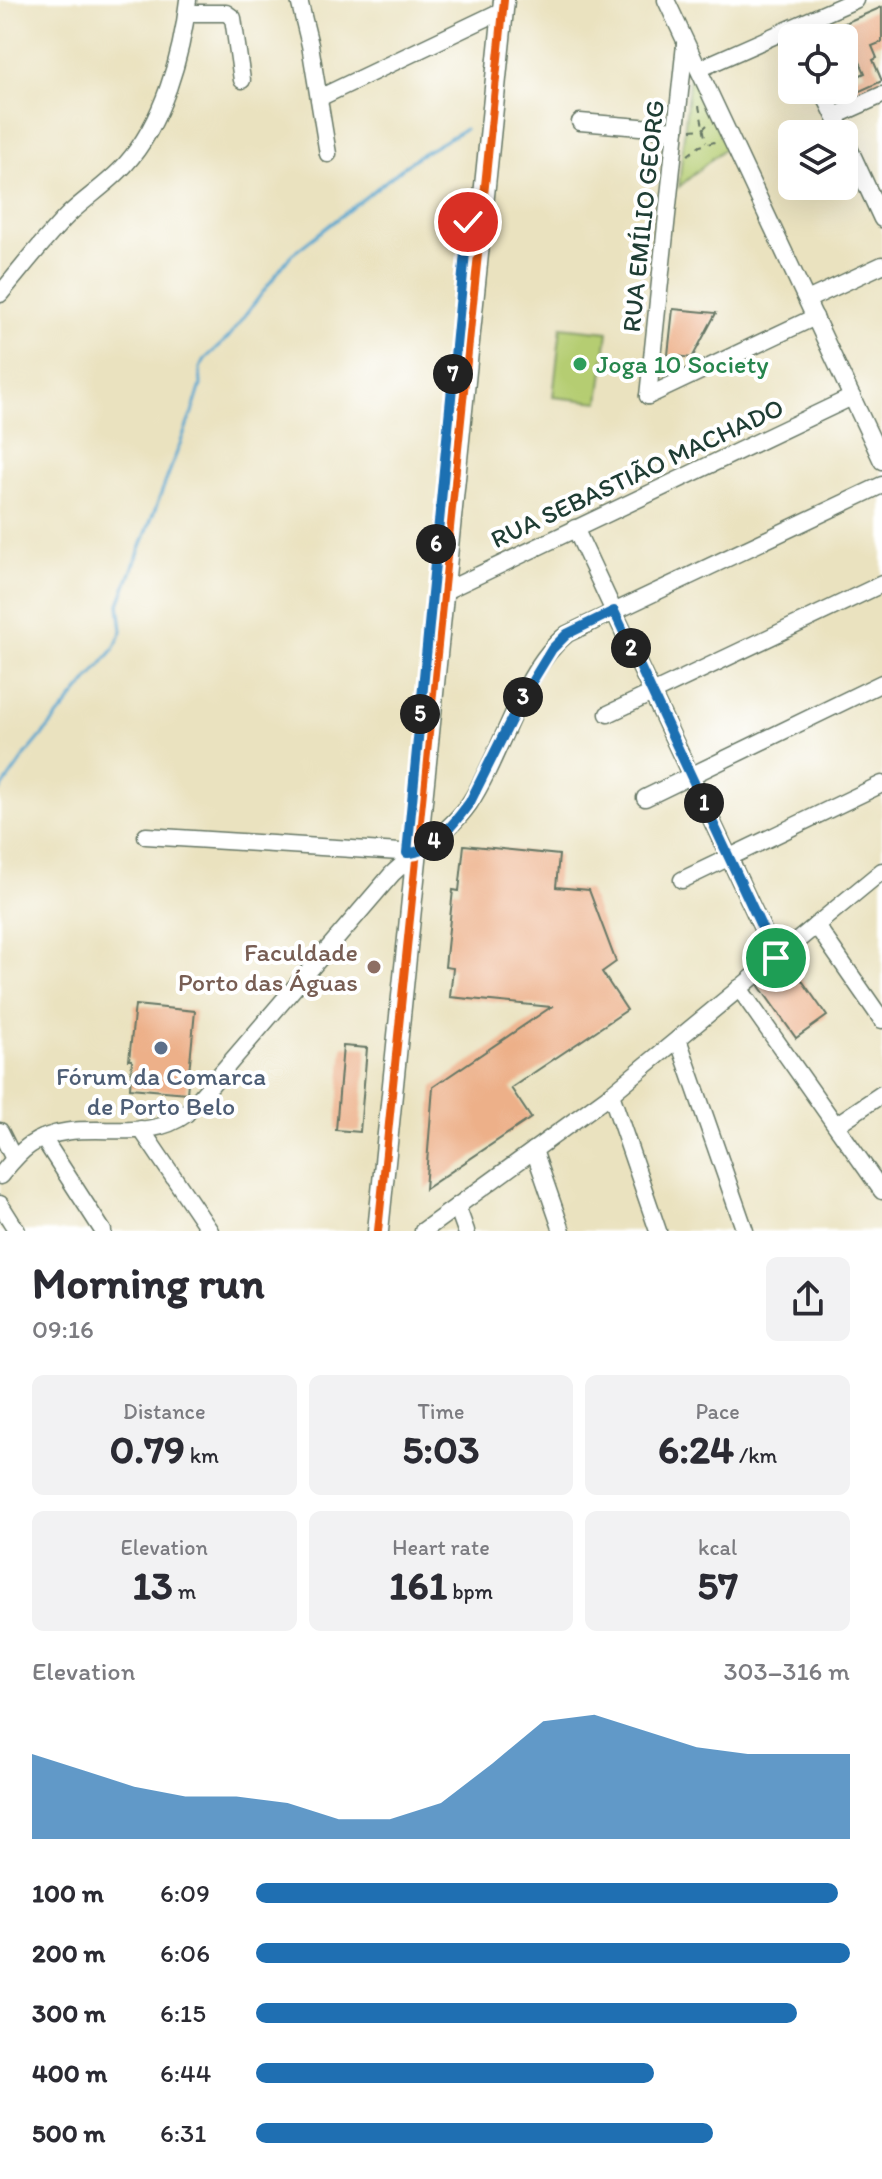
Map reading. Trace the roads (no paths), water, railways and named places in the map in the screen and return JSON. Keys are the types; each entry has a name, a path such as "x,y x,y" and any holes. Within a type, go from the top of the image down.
{"main road":[{"path":"378,1231 504,5"}],"street":[{"path":"299,0 308,34 328,154"},
{"path":"666,0 882,461"},
{"path":"812,24 855,0"},
{"path":"319,98 504,5"},
{"path":"0,294 67,216 116,174 139,146 176,68 187,7 226,13 233,18 242,80"},
{"path":"699,69 778,40"},
{"name":"RUA EMÍLIO GEORG","path":"685,41 648,396 815,317"},
{"path":"835,116 882,95"},
{"path":"829,104 837,120"},
{"path":"580,122 676,130"},
{"path":"858,167 882,219"},
{"path":"807,300 882,265"},
{"name":"RUA SEBASTIÃO MACHADO","path":"443,592 852,397"},
{"path":"0,1176 32,1143 43,1138 85,1129 141,1129 168,1124 192,1108 392,874 445,832 470,802 522,698 552,649 567,634 882,485"},
{"path":"575,528 776,958"},
{"path":"608,714 882,584"},
{"path":"645,798 882,683"},
{"path":"682,880 882,784"},
{"path":"146,836 416,853"},
{"path":"423,1231 611,1094 882,871"},
{"path":"816,925 882,1020"},
{"path":"739,988 882,1191"},
{"path":"678,1039 745,1231"},
{"path":"611,1094 658,1231"},
{"path":"836,1125 882,1094"},
{"path":"141,1129 210,1231"},
{"path":"0,1131 14,1159"},
{"path":"43,1138 103,1231"},
{"path":"534,1150 562,1231"},
{"path":"0,1204 17,1231"},
{"path":"457,1206 466,1231"}],"waterway":[{"path":"0,791 24,757 114,649 122,631 119,604 193,410 201,385 200,368 205,359 228,338 291,255 418,156 465,129"}],"place":[{"name":"Joga 10 Society","path":"580,364"},
{"name":"Faculdade Porto das Águas","path":"374,967"},
{"name":"Fórum da Comarca de Porto Belo","path":"161,1048"}]}
